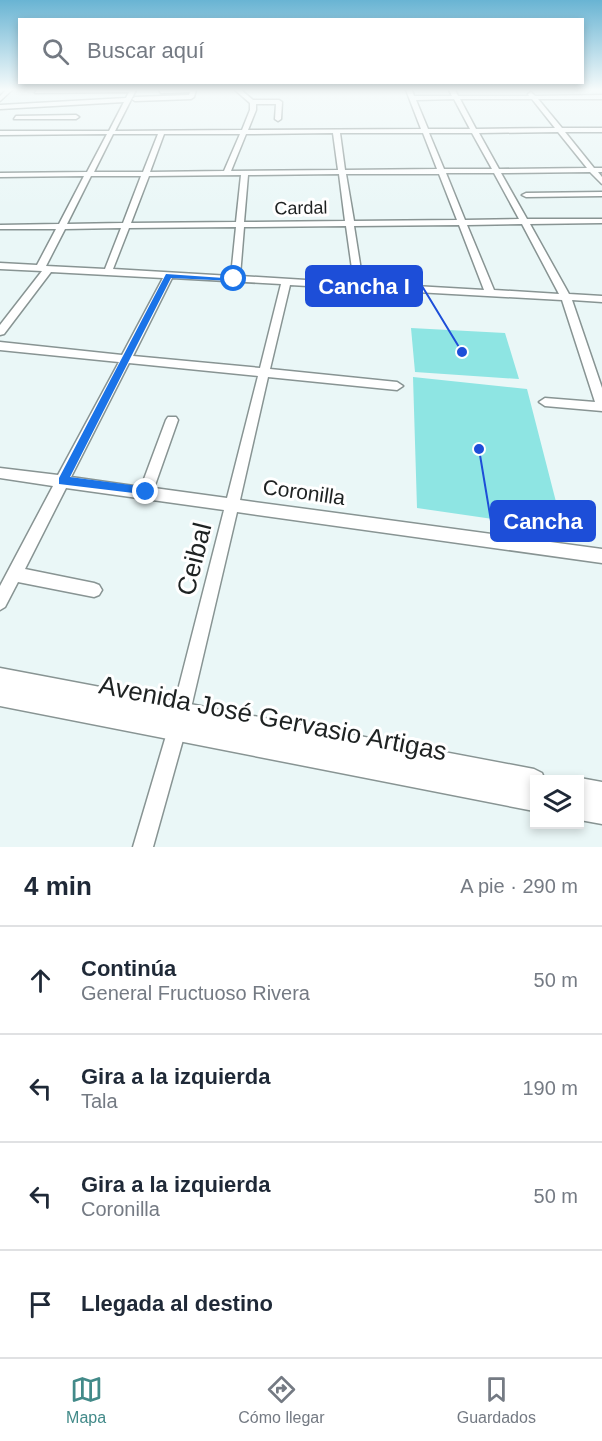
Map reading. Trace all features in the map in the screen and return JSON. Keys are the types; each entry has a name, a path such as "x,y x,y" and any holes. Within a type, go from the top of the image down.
{"main road":[{"name":"Avenida José Gervasio Artigas","path":"0,679 178,722 530,798"},
{"name":"Avenida José Gervasio Artigas","path":"0,695 530,780"},
{"path":"584,791 602,794"},
{"path":"584,809 602,812"}],"street":[{"path":"66,133 68,130"},
{"path":"474,130 566,297 602,406 545,402"},
{"path":"561,130 598,170 602,182"},
{"path":"2,133 602,130"},
{"path":"336,131 359,285"},
{"path":"424,131 463,222 489,293"},
{"path":"0,332 44,268 60,226 111,132"},
{"path":"108,272 162,132"},
{"path":"227,173 245,132"},
{"path":"0,175 598,170"},
{"path":"234,279 244,173"},
{"path":"526,195 602,194"},
{"name":"Cardal","path":"0,228 602,221"},
{"path":"0,266 602,299"},
{"path":"0,602 169,275"},
{"name":"Ceibal","path":"143,847 178,722 286,282"},
{"path":"0,346 397,386"},
{"path":"146,492 172,420"},
{"name":"Coronilla","path":"0,473 602,555"},
{"path":"15,574 93,590"}],"shaded area":[{"path":"411,328 505,333 519,379 415,372"},
{"path":"413,377 527,389 563,529 417,508"}],"place":[{"name":"Cancha I","path":"462,352"},
{"name":"Cancha","path":"479,449"}],"route":[{"path":"146,492 62,481 169,275 234,279"}]}
